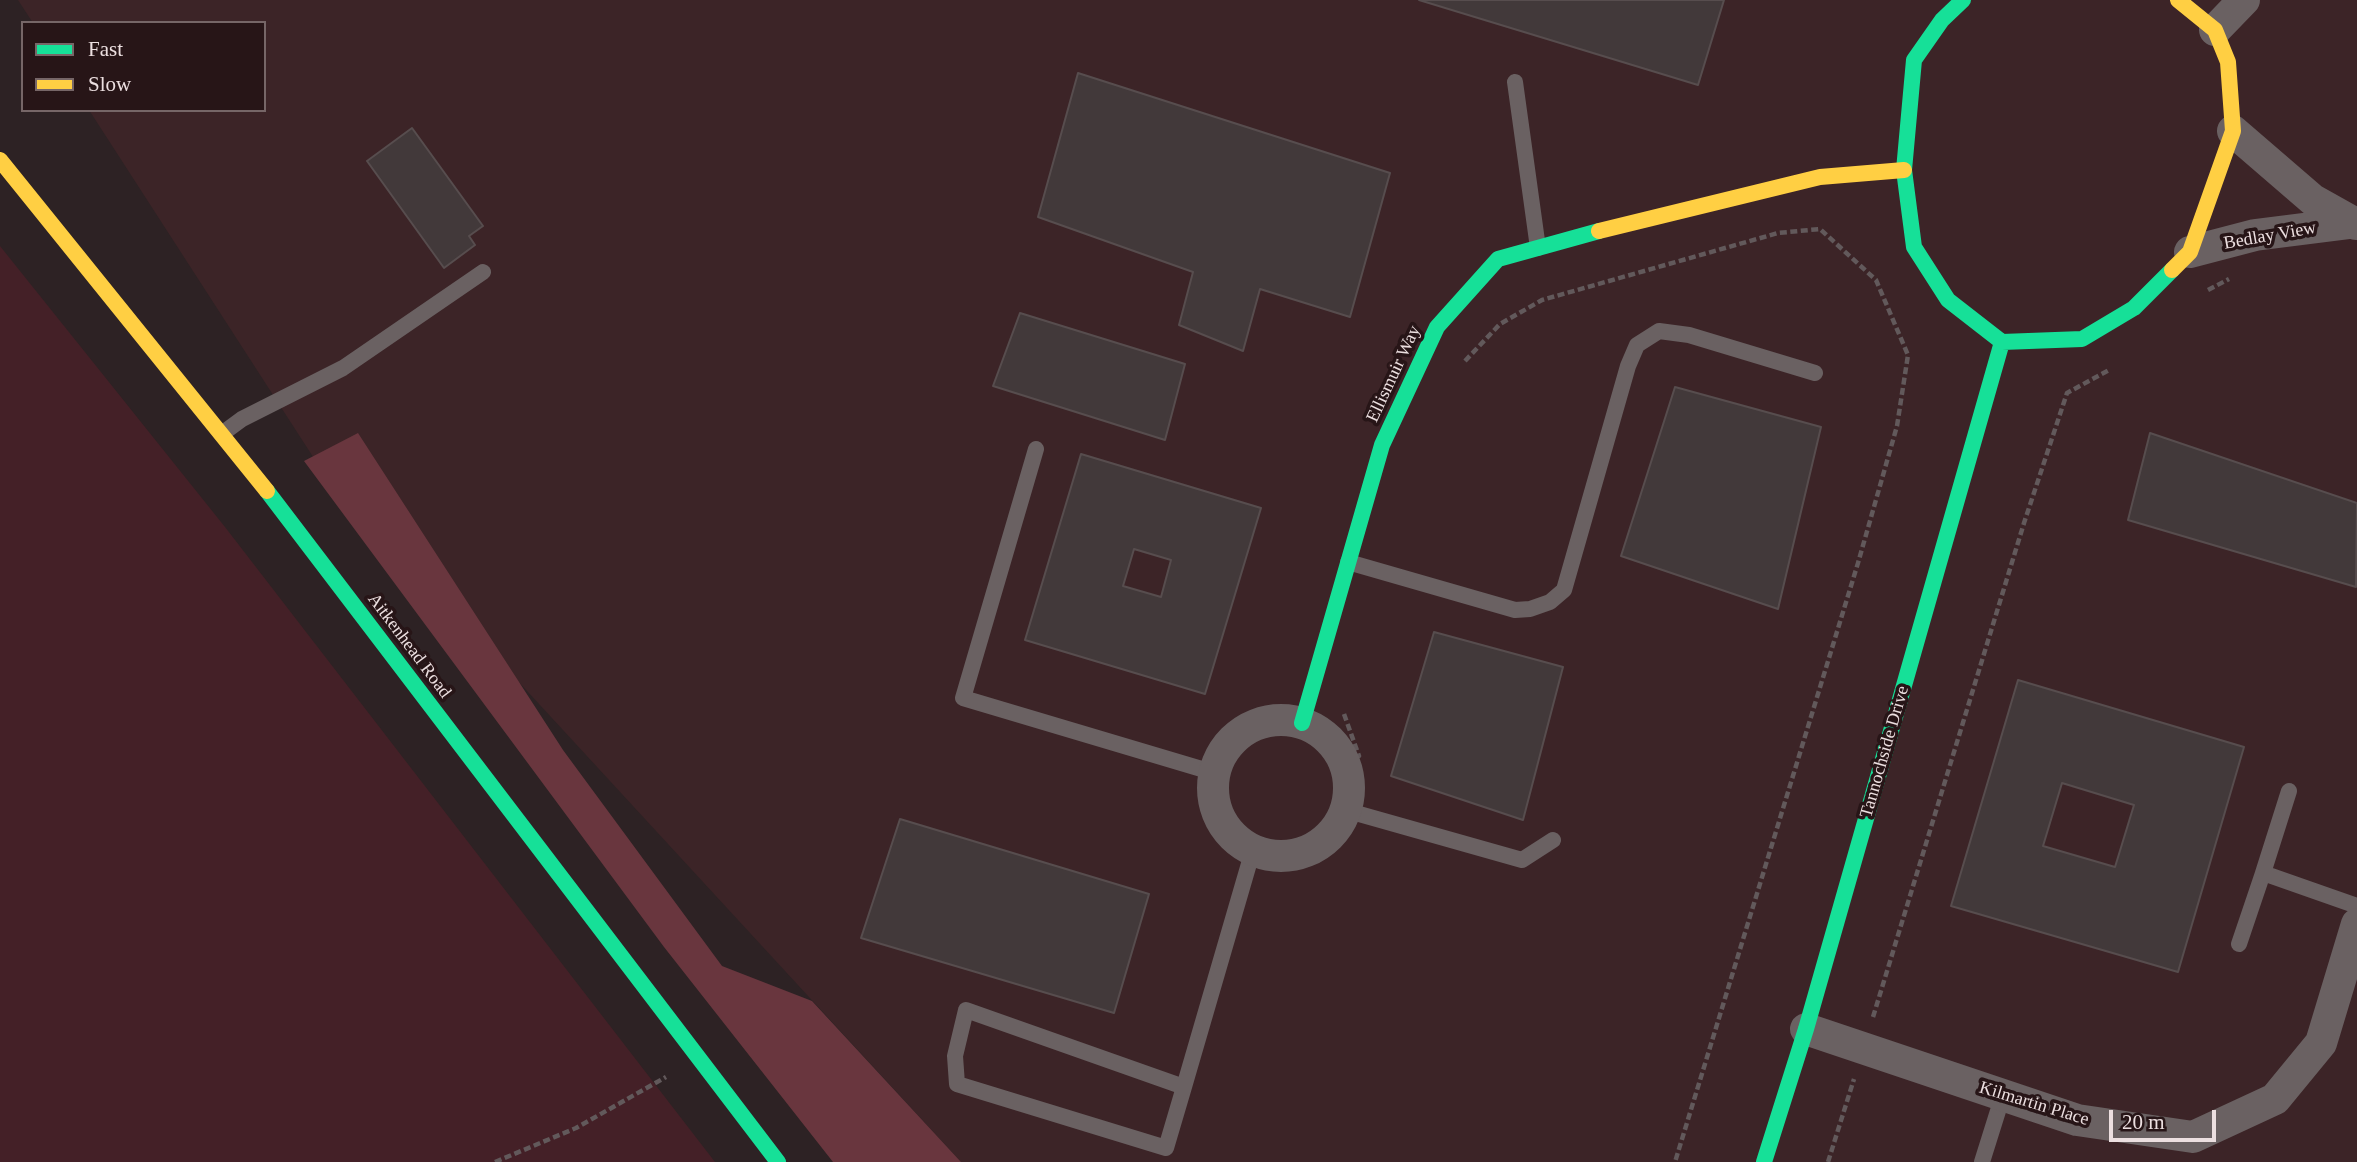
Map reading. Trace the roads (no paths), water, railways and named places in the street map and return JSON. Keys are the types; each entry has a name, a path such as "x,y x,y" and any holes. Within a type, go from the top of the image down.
{"street":[{"path":"1963,0 1942,20 1914,60 1904,170 1914,247 1948,300 2002,342 2082,339 2134,308 2190,252 2233,131 2228,62 2215,30 2178,0"},
{"path":"2215,30 2244,0"},
{"name":"Bedlay View","path":"2233,131 2313,200 2354,224"},
{"name":"Aitkenhead Road","path":"0,160 223,433 778,1162"},
{"name":"Ellismuir Way","path":"1302,723 1382,445 1437,327 1498,259 1666,212 1820,177 1904,170"},
{"name":"Bedlay View","path":"2190,252 2255,235 2354,224"},
{"name":"Tannochside Drive","path":"1764,1162 1806,1029 2002,342"},
{"path":"1284,719 1302,723 1322,733 1344,763 1349,787 1345,810 1337,826 1320,843 1299,853 1279,856 1254,850 1226,829 1216,808 1212,785 1215,773 1223,751 1239,733 1261,723 1284,719"},
{"name":"Kilmartin Place","path":"1806,1029 2077,1120 2193,1137 2275,1099 2321,1043 2357,924"}],"lane":[{"path":"1515,82 1538,248"},
{"path":"223,433 242,419 343,368 483,272"},
{"path":"1348,562 1515,610 1530,610 1550,602 1564,590 1628,366 1637,345 1659,331 1689,335 1815,373"},
{"path":"1036,449 963,698 1215,773"},
{"path":"2239,944 2289,791"},
{"path":"1345,810 1522,860 1553,840"},
{"path":"1185,1087 966,1010 955,1056 957,1084 1166,1148 1185,1087 1254,850"},
{"path":"2263,873 2357,906"},
{"path":"1982,1162 2003,1095"}]}
